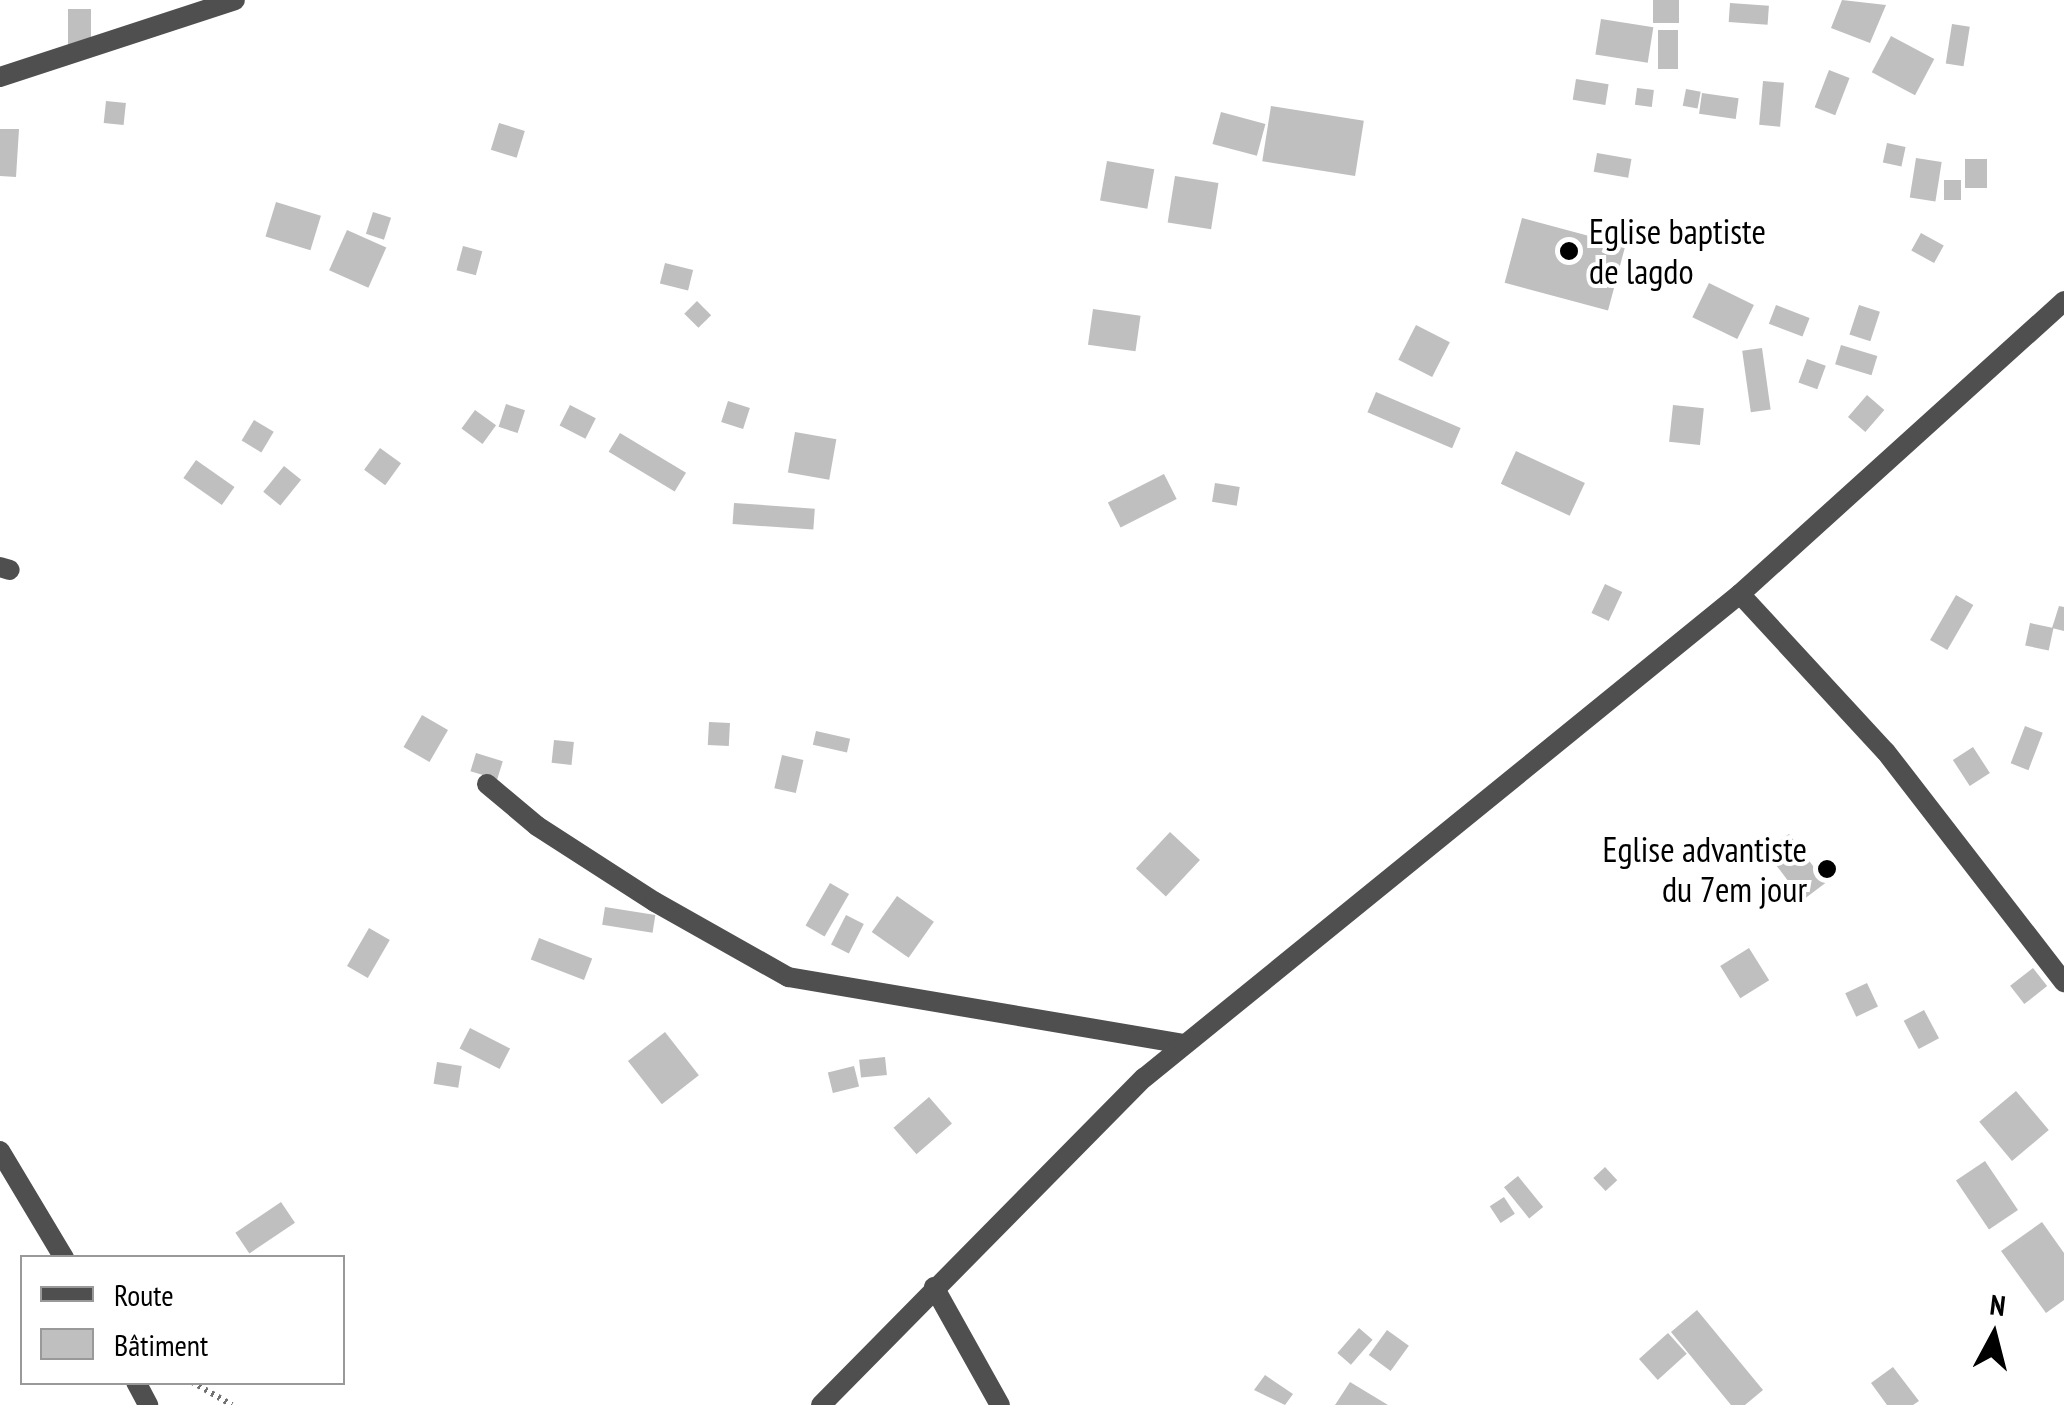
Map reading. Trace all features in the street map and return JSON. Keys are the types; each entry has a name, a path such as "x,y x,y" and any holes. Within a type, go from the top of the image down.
{"street":[{"path":"0,76 235,0"},
{"path":"821,1405 934,1287 1184,1044 1740,594 2064,301"},
{"path":"1740,594 1886,752 2064,982"},
{"path":"487,784 537,826 654,902 788,977 1184,1044"},
{"path":"0,1151 62,1255"},
{"path":"934,1287 1000,1405"}],"path":[{"path":"197,1385 232,1405"}],"building":[{"path":"1653,0 1679,0 1679,23 1653,23"},
{"path":"1842,0 1886,5 1870,43 1831,28"},
{"path":"1730,3 1769,6 1768,25 1729,22"},
{"path":"68,9 91,9 91,47 68,47"},
{"path":"1601,19 1653,27 1648,63 1595,55"},
{"path":"1952,24 1970,27 1964,66 1946,64"},
{"path":"1658,30 1678,30 1678,69 1658,69"},
{"path":"1891,36 1934,59 1915,95 1872,72"},
{"path":"1829,70 1850,78 1835,115 1815,107"},
{"path":"1576,79 1609,84 1605,105 1573,100"},
{"path":"1763,81 1784,83 1780,127 1759,125"},
{"path":"1637,88 1654,90 1652,107 1635,105"},
{"path":"1686,89 1701,92 1697,109 1683,106"},
{"path":"1702,93 1739,98 1736,119 1699,114"},
{"path":"106,101 126,103 124,125 104,123"},
{"path":"1271,106 1364,121 1355,176 1262,161"},
{"path":"1221,112 1265,124 1257,156 1212,144"},
{"path":"499,123 525,131 517,158 491,150"},
{"path":"0,129 19,129 16,177 0,176"},
{"path":"1887,143 1906,147 1901,167 1883,163"},
{"path":"1597,153 1631,159 1628,178 1594,172"},
{"path":"1916,158 1942,162 1935,202 1910,198"},
{"path":"1965,159 1987,159 1987,188 1965,188"},
{"path":"1107,161 1154,169 1147,209 1100,200"},
{"path":"1175,176 1218,183 1211,229 1168,222"},
{"path":"1944,180 1961,180 1961,200 1944,200"},
{"path":"276,202 321,216 310,250 265,236"},
{"path":"373,212 391,218 384,240 366,234"},
{"path":"1522,218 1625,246 1608,310 1505,283"},
{"path":"347,230 386,247 368,288 329,270"},
{"path":"1921,233 1944,246 1934,263 1911,250"},
{"path":"463,246 482,251 476,275 457,270"},
{"path":"665,263 693,270 688,290 660,283"},
{"path":"1709,283 1754,305 1737,339 1692,317"},
{"path":"697,301 711,315 698,328 684,314"},
{"path":"1776,305 1810,318 1802,337 1769,324"},
{"path":"1859,305 1880,312 1870,341 1849,334"},
{"path":"1093,309 1141,316 1136,351 1088,345"},
{"path":"1416,325 1450,342 1432,377 1398,360"},
{"path":"1841,345 1877,356 1871,375 1835,364"},
{"path":"1762,348 1771,409 1751,412 1742,351"},
{"path":"1807,359 1826,366 1817,389 1798,382"},
{"path":"1376,392 1461,428 1452,448 1367,412"},
{"path":"1867,395 1884,410 1865,432 1848,417"},
{"path":"728,401 750,408 743,429 721,422"},
{"path":"506,404 525,410 518,433 499,427"},
{"path":"570,405 596,418 585,439 560,425"},
{"path":"1673,405 1704,408 1700,445 1669,442"},
{"path":"475,410 496,425 483,444 461,429"},
{"path":"254,420 274,432 261,452 242,441"},
{"path":"795,432 836,439 829,480 788,472"},
{"path":"620,433 686,473 675,492 609,452"},
{"path":"380,448 401,463 385,485 364,470"},
{"path":"1516,451 1585,483 1570,516 1501,484"},
{"path":"196,460 235,487 222,505 183,478"},
{"path":"284,466 301,480 280,505 263,492"},
{"path":"1164,474 1177,499 1121,528 1108,503"},
{"path":"1215,483 1240,487 1237,506 1212,502"},
{"path":"734,503 815,509 813,530 733,524"},
{"path":"1605,584 1622,592 1609,621 1591,613"},
{"path":"1956,595 1973,605 1947,650 1930,640"},
{"path":"2059,606 2064,607 2064,631 2052,628"},
{"path":"2030,623 2053,628 2049,650 2025,645"},
{"path":"422,715 448,730 429,762 404,747"},
{"path":"709,722 730,723 729,746 708,745"},
{"path":"2025,726 2043,733 2028,770 2011,763"},
{"path":"816,731 850,739 847,753 813,745"},
{"path":"554,740 574,742 571,765 552,763"},
{"path":"1973,747 1990,773 1970,786 1953,760"},
{"path":"476,753 503,761 497,779 470,771"},
{"path":"782,755 803,760 796,793 774,788"},
{"path":"1170,832 1200,860 1166,897 1136,869"},
{"path":"1789,834 1826,883 1803,900 1766,851"},
{"path":"830,883 849,894 825,936 806,925"},
{"path":"897,896 934,922 909,958 872,932"},
{"path":"605,907 655,915 653,933 602,925"},
{"path":"846,915 864,924 849,953 831,944"},
{"path":"369,928 390,940 368,978 347,966"},
{"path":"539,938 592,958 584,980 531,959"},
{"path":"1749,948 1769,980 1740,998 1720,966"},
{"path":"2033,968 2047,986 2024,1004 2010,986"},
{"path":"1867,983 1878,1007 1856,1017 1845,993"},
{"path":"1924,1010 1939,1038 1919,1049 1904,1021"},
{"path":"470,1028 510,1048 500,1069 460,1048"},
{"path":"665,1032 699,1075 662,1104 628,1061"},
{"path":"885,1057 887,1075 861,1078 859,1060"},
{"path":"437,1062 462,1066 458,1088 434,1084"},
{"path":"854,1066 859,1086 833,1093 828,1073"},
{"path":"2016,1091 2049,1130 2012,1161 1979,1122"},
{"path":"929,1097 952,1123 916,1154 894,1128"},
{"path":"1985,1161 2018,1210 1989,1229 1956,1181"},
{"path":"1605,1167 1617,1180 1606,1191 1593,1178"},
{"path":"1518,1176 1543,1207 1529,1218 1504,1187"},
{"path":"1504,1197 1515,1214 1501,1223 1490,1206"},
{"path":"281,1202 295,1223 249,1253 235,1233"},
{"path":"2042,1222 2064,1253 2064,1300 2046,1313 2001,1251"},
{"path":"1697,1310 1763,1390 1745,1405 1731,1405 1671,1332"},
{"path":"1359,1328 1373,1340 1351,1365 1337,1353"},
{"path":"1387,1330 1409,1346 1391,1371 1369,1355"},
{"path":"1668,1333 1687,1354 1658,1380 1639,1359"},
{"path":"1893,1367 1919,1401 1913,1405 1887,1405 1871,1383"},
{"path":"1265,1375 1293,1394 1285,1405 1254,1390"},
{"path":"1350,1382 1388,1405 1335,1405"}],"place":[{"name":"Eglise baptiste de lagdo","path":"1569,251"},
{"name":"Eglise advantiste du 7em jour","path":"1827,869"}]}
